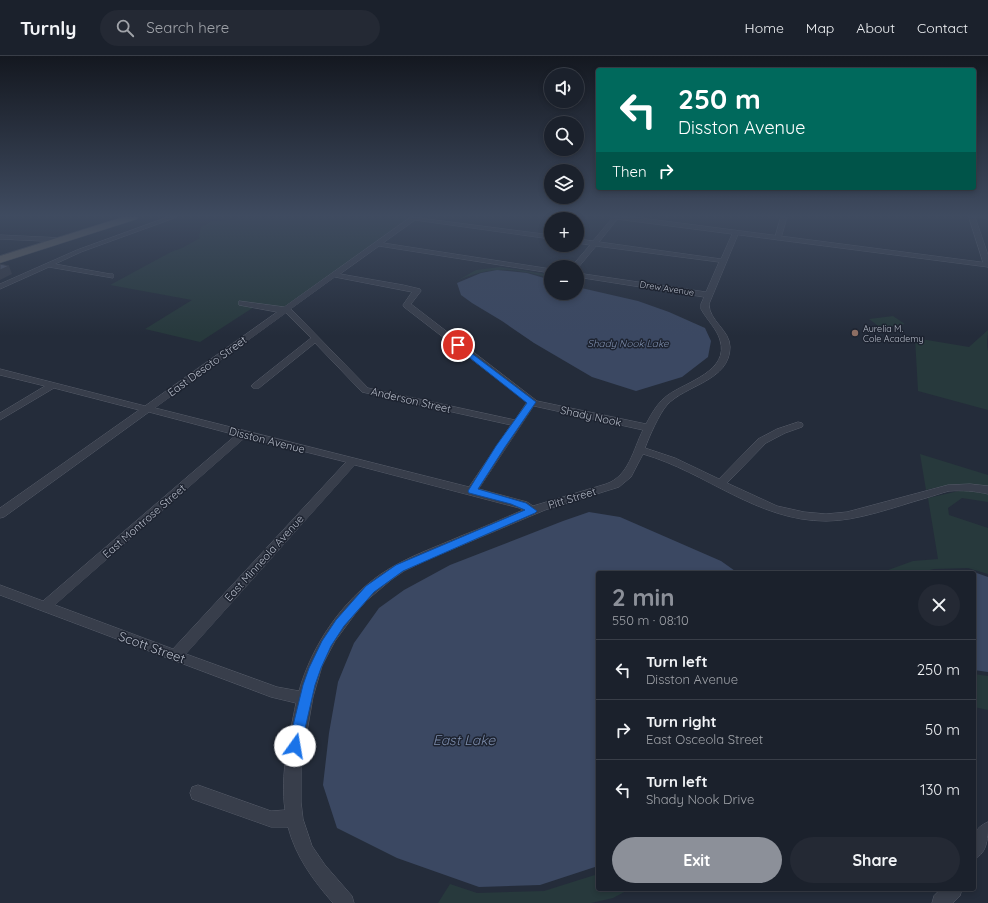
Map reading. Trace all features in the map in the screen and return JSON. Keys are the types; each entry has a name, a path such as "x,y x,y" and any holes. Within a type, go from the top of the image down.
{"highway":[{"path":"0,260 11,257"}],"street":[{"path":"0,287 67,257"},
{"name":"East Desoto Street","path":"0,514 360,257"},
{"path":"458,257 544,270"},
{"path":"692,257 724,261"},
{"name":"Pitt Street","path":"345,903 314,866 301,843 293,818 292,772 295,746 315,668 326,644 340,623 370,589 400,568 532,511 618,484 630,472 650,428 667,401 709,376 725,355 726,348 724,338 705,308 726,257"},
{"path":"922,257 988,265"},
{"path":"47,265 110,276"},
{"path":"334,275 416,290 417,292 409,300 407,305 532,402 472,491"},
{"name":"Drew Avenue","path":"584,275 709,295"},
{"path":"242,303 280,310 286,309"},
{"name":"Anderson Street","path":"286,309 366,390 517,424"},
{"path":"256,386 316,338"},
{"name":"Disston Avenue","path":"0,372 145,410 472,491 514,502 523,505 532,511"},
{"path":"0,417 52,386"},
{"name":"Shady Nook","path":"532,402 539,405 650,428"},
{"path":"720,484 762,441 781,431 798,425"},
{"name":"East Montrose Street","path":"44,607 243,434"},
{"path":"639,450 669,458 763,505 793,514 817,517 847,516 948,488 970,487 988,490"},
{"name":"East Minneola Avenue","path":"176,655 353,461"},
{"name":"Scott Street","path":"0,590 269,690 306,699"},
{"path":"198,792 271,819 293,818"},
{"path":"976,847 983,835 988,831"},
{"path":"941,903 951,891"}],"shaded area":[{"path":"163,257 356,257 278,312 254,307 200,342 145,329 192,300 110,285"},
{"path":"500,267 544,274 544,276 514,270 503,270 480,273 455,282 476,270"},
{"path":"893,316 905,324 881,328 869,319"},
{"path":"988,330 988,410 918,391 915,338 969,347"},
{"path":"920,454 988,475 988,488 957,484 926,490"},
{"path":"963,490 988,493 988,502 962,498 948,508 949,515 988,528 988,574 968,568 934,569 926,571 886,571 913,561 938,559 928,498"},
{"path":"976,674 988,676 988,710 976,707"},
{"path":"596,875 596,891 626,891 613,898 591,903 438,903 450,884 477,893 544,891"}],"water":[{"name":"Shady Nook Lake","path":"497,270 527,273 544,278 544,300 584,300 584,289 638,301 669,312 705,328 711,341 708,357 682,377 636,391 592,377 534,343 461,295 457,283 481,273"},
{"name":"East Lake","path":"589,512 620,517 721,561 735,571 596,571 596,867 540,885 479,887 397,858 337,828 323,785 329,733 338,682 354,643 379,608 404,590 450,565"},
{"path":"976,573 988,577 988,672 976,670"}],"building":[{"path":"0,264 9,266 0,270"}],"place":[{"name":"Aurelia M. Cole Academy","path":"855,333"}],"route":[{"path":"295,746 309,685 326,644 355,604 370,589 400,568 424,556 532,511 523,505 472,491 532,402 458,345"}]}
